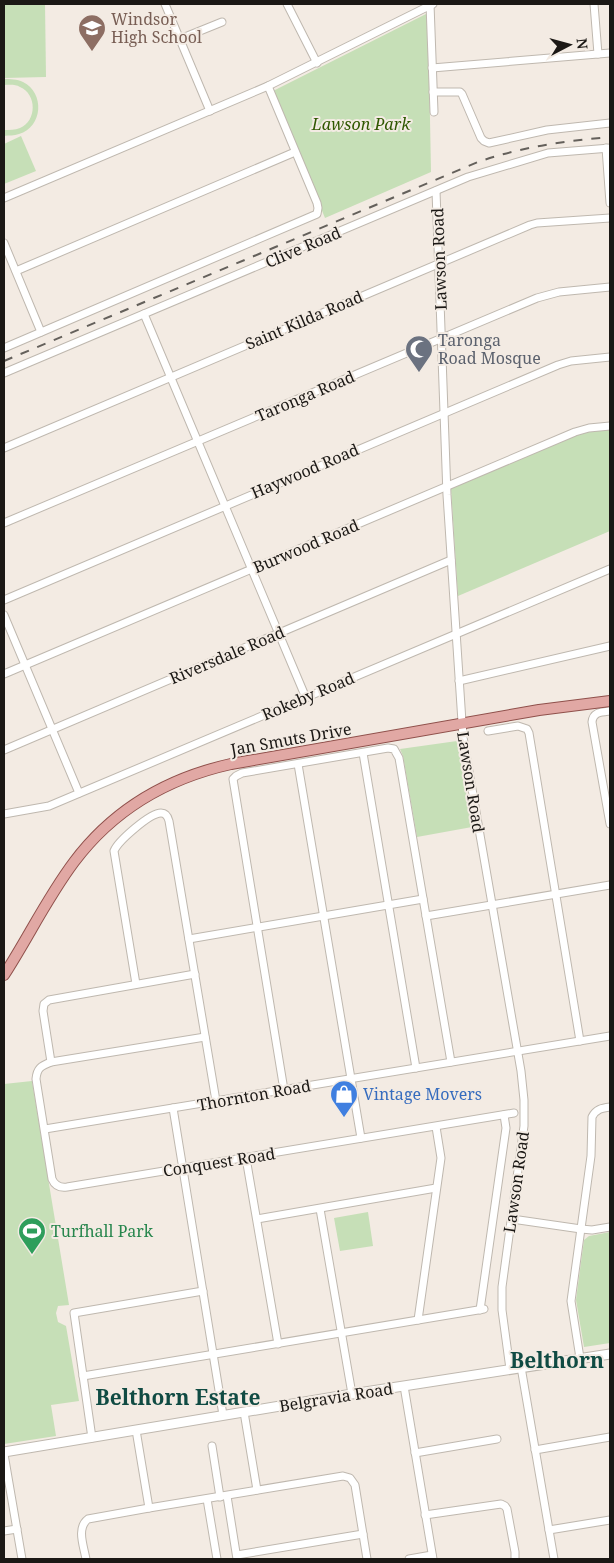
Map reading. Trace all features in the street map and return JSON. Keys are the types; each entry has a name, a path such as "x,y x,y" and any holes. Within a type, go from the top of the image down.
{"main road":[{"name":"Jan Smuts Drive","path":"4,964 74,862 92,840 126,810 147,796 171,784 200,772 232,764 539,710 610,701"},
{"name":"Jan Smuts Drive","path":"4,975 36,920"}],"street":[{"path":"165,4 210,111"},
{"path":"287,4 317,63"},
{"path":"4,198 268,86 431,4 434,112"},
{"path":"594,4 598,54"},
{"path":"180,39 222,22"},
{"path":"432,68 610,53"},
{"path":"4,348 317,214 317,203 268,86"},
{"path":"433,92 460,92 481,138 488,143 547,130 610,123"},
{"path":"608,148 610,203"},
{"name":"Clive Road","path":"4,373 468,177 542,155 608,148"},
{"path":"16,271 295,152"},
{"name":"Lawson Road","path":"436,191 446,486 462,724 468,775 516,1052 521,1071 525,1113 502,1297 510,1369"},
{"name":"Saint Kilda Road","path":"4,448 533,224 610,218"},
{"path":"4,242 40,332"},
{"name":"Taronga Road","path":"4,523 549,294 610,287"},
{"path":"144,314 306,698"},
{"name":"Haywood Road","path":"4,600 562,363 610,357"},
{"name":"Burwood Road","path":"4,674 575,432 589,428 610,426"},
{"name":"Riversdale Road","path":"4,750 451,560"},
{"name":"Rokeby Road","path":"4,814 44,808 610,569"},
{"path":"4,614 79,793"},
{"path":"459,681 610,646"},
{"path":"610,711 597,713 593,717 592,722 610,824"},
{"path":"488,732 518,726 526,729 528,733 580,1040"},
{"path":"284,1090 233,783 234,776 242,773 391,748 398,754 451,1062"},
{"path":"363,753 416,1068"},
{"path":"298,764 361,1138"},
{"path":"136,984 114,851 118,843 130,832 152,816 162,813 167,816 169,821 216,1101"},
{"path":"426,916 610,885"},
{"path":"189,939 423,899"},
{"path":"195,974 58,997 45,1002 42,1011 51,1062 205,1037"},
{"name":"Thornton Road","path":"45,1129 610,1036"},
{"name":"Conquest Road","path":"51,1062 40,1067 36,1079 52,1179 60,1187 514,1113"},
{"path":"580,1358 571,1301 591,1156 592,1117 598,1109 610,1107"},
{"path":"173,1108 223,1415"},
{"path":"83,1376 482,1309 506,1128 504,1115"},
{"path":"418,1320 441,1153 436,1126"},
{"path":"246,1158 278,1344"},
{"path":"257,1219 436,1188"},
{"path":"320,1209 352,1394"},
{"path":"512,1219 592,1230 610,1227"},
{"path":"92,1438 74,1313 203,1291"},
{"name":"Belgravia Road","path":"4,1453 223,1415 610,1354"},
{"path":"521,1367 554,1559"},
{"path":"404,1386 432,1557 409,1559"},
{"path":"244,1412 257,1490"},
{"path":"136,1430 149,1508"},
{"path":"535,1450 610,1437"},
{"path":"415,1453 497,1439"},
{"path":"212,1446 237,1557 363,1534"},
{"path":"4,1453 22,1559"},
{"path":"86,1559 82,1530 85,1521 95,1517 346,1476 353,1480 355,1484 367,1559"},
{"path":"207,1499 217,1559"},
{"path":"425,1515 501,1504 507,1509 515,1559"},
{"path":"549,1530 610,1520"},
{"path":"4,1531 16,1529"}],"green space":[{"path":"45,4 46,77 4,78 4,5"},
{"name":"Lawson Park","path":"428,13 431,172 325,218 273,91"},
{"path":"4,79 23,82 30,87 38,101 37,117 33,124 27,130 17,135 4,136 4,130 18,129 26,125 32,114 32,101 26,90 14,85 4,85"},
{"path":"21,136 36,171 4,184 4,144"},
{"path":"610,429 610,531 458,596 452,487 577,434"},
{"path":"457,741 472,827 417,837 403,756 400,749"},
{"name":"Turfhall Park","path":"32,1081 69,1305 58,1306 56,1313 58,1322 66,1326 79,1401 51,1405 56,1436 4,1444 4,1084"},
{"path":"368,1212 373,1246 340,1251 334,1218"},
{"path":"610,1232 610,1343 584,1347 576,1300 584,1240 589,1236"}],"railway":[{"path":"4,361 478,162 510,152 543,145 610,137"}],"place":[{"name":"Windsor High School","path":"92,52"},
{"name":"Taronga Road Mosque","path":"419,373"},
{"name":"Vintage Movers","path":"344,1118"},
{"name":"Turfhall Park","path":"32,1255"}],"district":[{"name":"Belthorn","path":"557,1360"},
{"name":"Belthorn Estate","path":"178,1397"}]}
